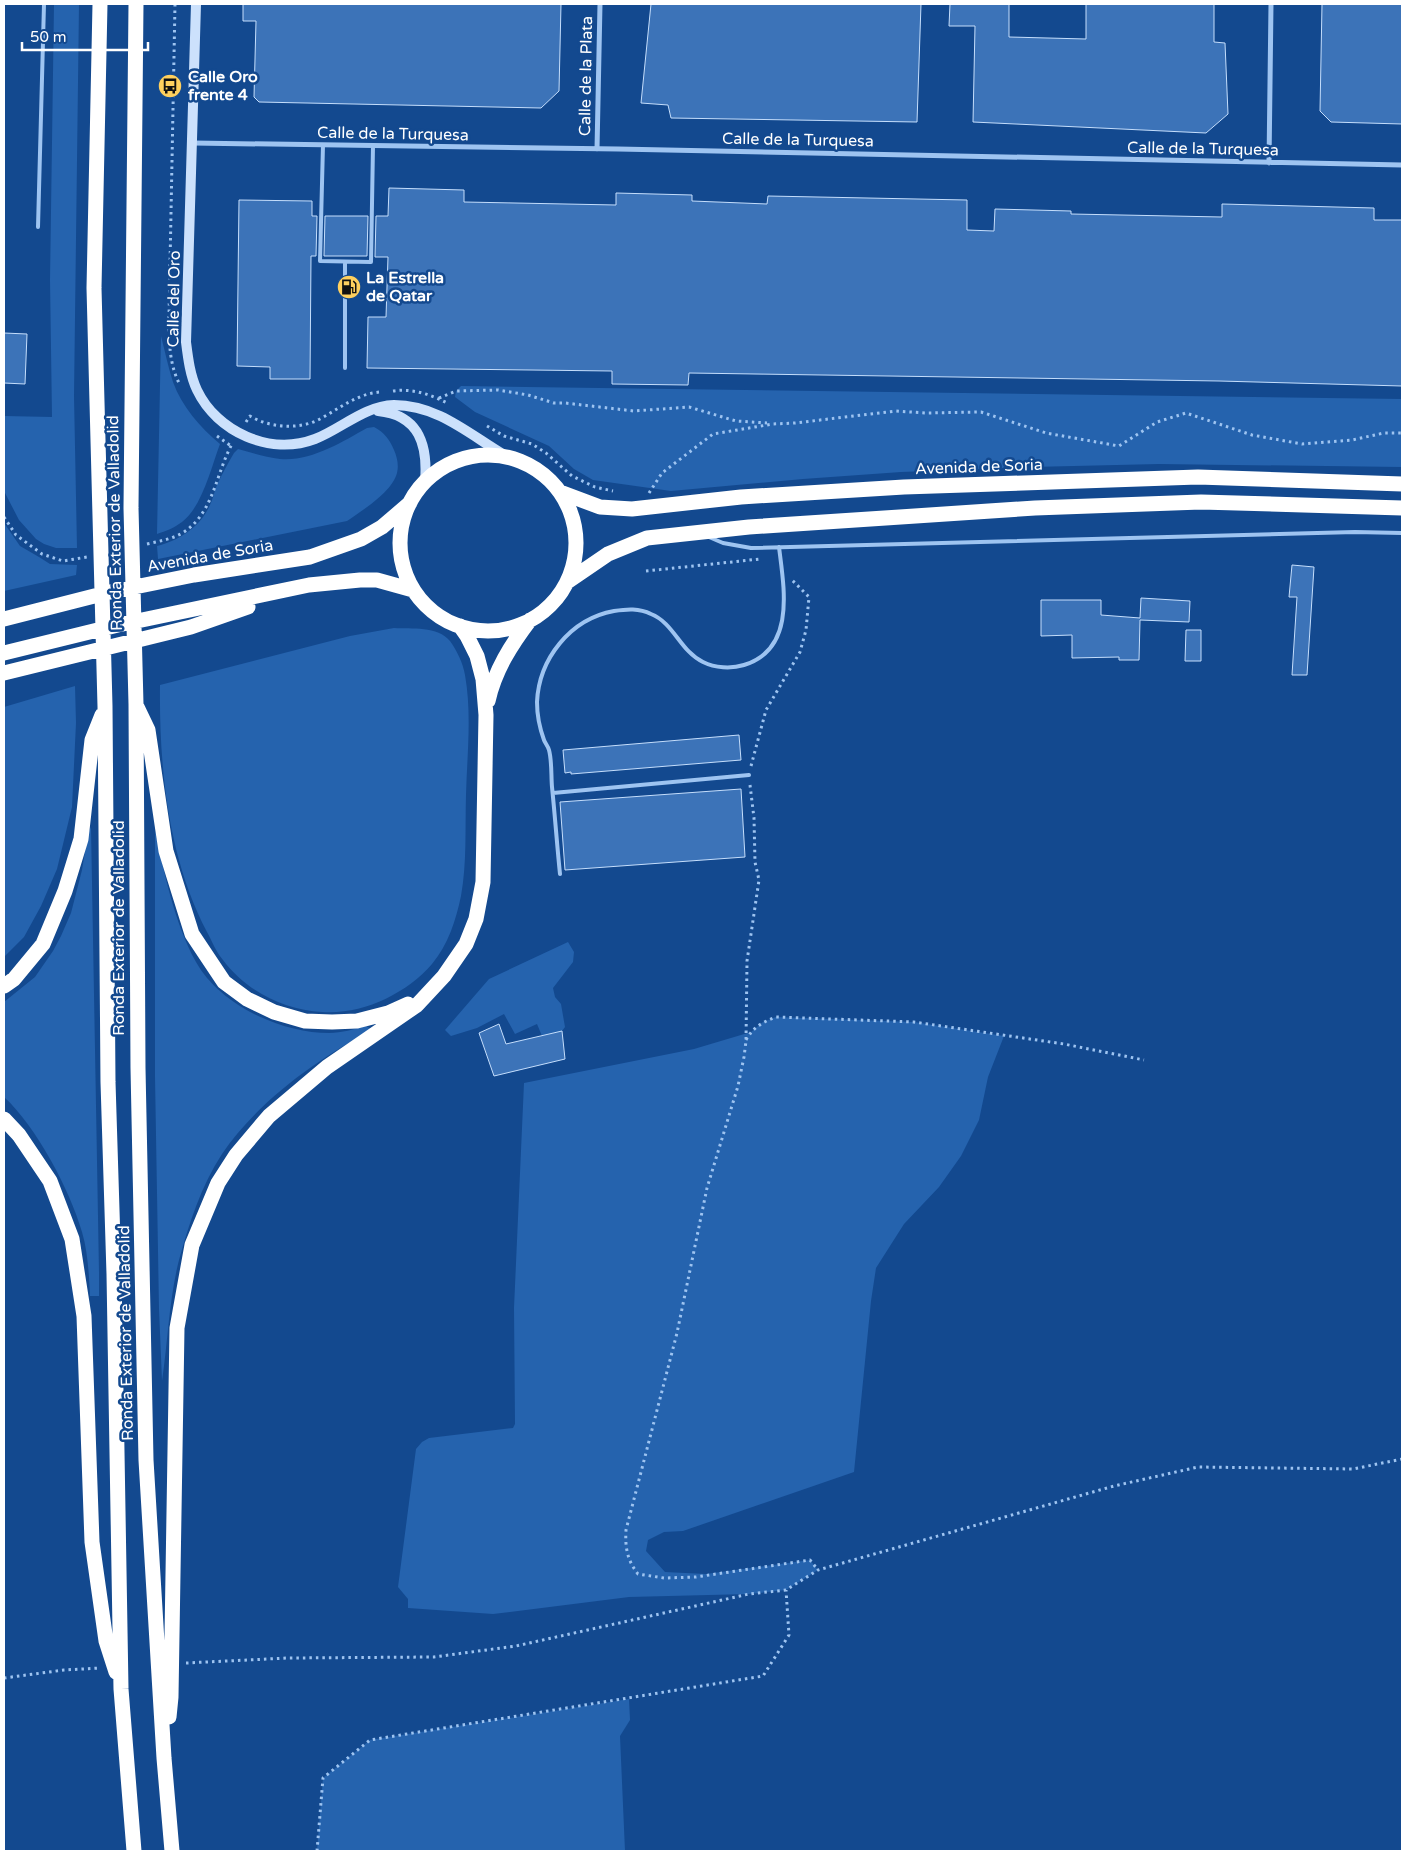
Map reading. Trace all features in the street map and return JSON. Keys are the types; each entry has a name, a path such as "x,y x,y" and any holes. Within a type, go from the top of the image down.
{"highway":[{"name":"Ronda Exterior de Valladolid","path":"100,4 94,288 105,706 108,1082 114,1274 121,1689 134,1851"},
{"name":"Ronda Exterior de Valladolid","path":"136,4 131,508 136,704 138,1068 146,1460 164,1758 172,1851"},
{"path":"567,582 572,565 575,542 572,517 560,492 546,476 529,465 506,456 485,454 467,457 452,462 441,469 425,482 411,502 403,524 400,546 404,570 413,590 425,605 437,614 460,626 482,630 512,627 532,618 552,602 567,582 608,554 647,538 700,532 1035,508 1191,503 1402,508"},
{"name":"Avenida de Soria","path":"560,492 600,507 632,509 741,497 904,487 1198,477 1402,484"},
{"name":"Avenida de Soria","path":"4,619 110,592 310,557 362,539 382,527 411,502"},
{"path":"4,653 118,625 309,586 377,580 413,590"},
{"path":"4,673 191,627 309,586"},
{"path":"486,715 491,688 496,675 509,650 532,618"},
{"path":"164,1758 171,1697 177,1328 192,1244 218,1183 236,1155 269,1116 327,1068 405,1015 435,987 466,944 476,918 481,891 485,820 486,715 477,656 460,626"},
{"path":"136,704 148,730 166,851 192,934 224,982 247,999 274,1012 305,1020 332,1022 357,1021 388,1013 406,1005 435,987"},
{"path":"4,986 14,978 44,944 65,891 80,839 92,740 105,706"},
{"path":"4,1119 19,1135 50,1181 72,1239 84,1316 92,1542 106,1641 121,1689"}],"street":[{"name":"Calle del Oro","path":"196,4 186,342 192,377 204,403 223,422 239,433 262,443 277,445 290,445 315,439 372,410 392,405 420,408 448,419 506,456"},
{"name":"Calle de la Plata","path":"597,149 600,4"},
{"path":"1269,163 1271,4"},
{"name":"Calle de la Turquesa","path":"192,143 597,149 1402,166"},
{"path":"372,410 388,412 407,421 417,431 423,443 426,458 425,482"}],"lane":[{"path":"38,227 44,4"},
{"path":"322,145 320,261 345,262 371,262 373,146"},
{"path":"345,262 345,368"},
{"path":"700,532 723,543 751,548 1355,532 1402,533"},
{"path":"560,874 549,750 541,731 537,704 543,674 551,656 561,641 572,630 594,616 625,609 636,610 650,613 659,618 674,632 688,650 703,662 727,668 757,660 771,647 780,631 783,609 779,547"},
{"path":"553,793 748,775"}],"path":[{"path":"439,398 456,391 498,390 528,395 554,404 565,403 634,411 689,407 736,422 773,424 896,411 926,413 981,412 1046,433 1119,446 1157,422 1186,413 1252,435 1302,444 1352,440 1384,433 1402,433"},
{"path":"648,493 662,472 713,434 773,424"},
{"path":"646,571 780,556"},
{"path":"782,576 794,581 809,597 806,630 800,652 766,710 748,775 754,818 755,862 759,880 747,961 746,1041 738,1086 707,1188 676,1333 626,1530 625,1550 631,1565 638,1574 664,1578 696,1577 810,1560 818,1570"},
{"path":"746,1041 751,1032 763,1022 776,1017 914,1022 1064,1044 1144,1060"},
{"path":"288,1658 434,1657 516,1646 749,1594 786,1590 818,1570 1114,1486 1198,1467 1353,1469 1402,1459"},
{"path":"316,1851 323,1778 370,1740 763,1676 788,1635 786,1590"},
{"path":"4,1678 64,1670"}],"shaded area":[{"path":"54,4 79,4 74,396 77,548 56,548 36,539 19,520 4,491 4,416 52,417 50,280"},
{"path":"161,336 173,382 181,400 205,431 220,444 205,486 195,507 182,522 157,534"},
{"path":"461,386 1402,399 1402,467 1159,464 1031,467 901,472 671,491 593,480 574,469 549,446 475,412 455,397 456,391"},
{"path":"374,427 384,434 392,446 397,461 397,473 383,494 347,521 158,559 157,546 180,537 200,521 210,504 221,477 238,449 264,456 291,459 325,450 367,428"},
{"path":"4,523 20,546 50,564 77,565 76,575 4,591"},
{"path":"394,628 424,629 445,636 455,649 464,671 469,720 464,871 457,914 451,932 438,957 421,975 396,993 368,1006 352,1010 322,1012 294,1007 280,1003 254,990 232,971 216,950 194,904 183,874 168,812 161,748 160,685 350,636"},
{"path":"75,686 76,723 72,807 57,869 41,906 24,937 4,957 4,707"},
{"path":"91,827 99,1296 90,1296 84,1240 77,1215 60,1178 40,1141 16,1109 4,1097 4,1002 35,977 61,936 71,913 82,870 88,833"},
{"path":"155,831 171,898 188,947 196,962 220,991 254,1014 291,1028 329,1033 343,1032 366,1026 373,1030 310,1068 270,1099 236,1135 222,1154 196,1206 179,1260 171,1305 162,1381 155,1077"},
{"path":"568,942 574,952 573,962 553,988 555,997 561,1004 565,1027 562,1031 542,1036 537,1024 515,1034 504,1014 477,1028 451,1036 445,1030 489,979"},
{"path":"776,1017 914,1022 1004,1036 988,1077 979,1120 961,1156 939,1187 904,1224 876,1268 854,1472 683,1531 664,1532 648,1540 646,1551 665,1572 706,1574 810,1560 818,1570 786,1590 749,1594 629,1597 493,1614 408,1608 408,1599 398,1587 416,1449 429,1438 513,1428 515,1424 514,1308 524,1083 694,1049 751,1032 763,1022"},
{"path":"629,1699 630,1720 620,1736 625,1851 317,1851 323,1778 370,1740"}],"building":[{"path":"243,4 561,4 559,91 541,108 259,102 254,97 256,21 243,21"},
{"path":"651,4 921,4 917,122 671,118 668,105 641,103"},
{"path":"950,4 1009,4 1009,37 1086,39 1086,4 1214,4 1214,42 1225,43 1228,114 1206,133 973,122 975,26 949,26"},
{"path":"1322,4 1402,4 1402,124 1331,122 1320,111"},
{"path":"389,188 464,190 464,202 616,205 616,193 692,195 692,201 767,204 768,196 967,200 967,230 994,231 995,209 1071,211 1071,214 1222,217 1222,204 1374,208 1374,220 1402,220 1402,386 1219,381 689,373 688,385 612,384 612,371 367,368 368,317 386,317 388,257 375,257 376,216 388,216"},
{"path":"239,200 312,201 312,216 317,216 316,256 311,256 310,379 270,379 270,367 237,366"},
{"path":"325,216 368,216 367,256 324,256"},
{"path":"4,333 27,334 25,384 4,383"},
{"path":"1292,565 1314,567 1307,675 1292,675 1297,597 1289,597"},
{"path":"1141,598 1190,601 1189,622 1140,620 1139,660 1119,660 1119,657 1072,658 1072,635 1041,636 1041,600 1101,600 1101,615 1140,618"},
{"path":"1186,630 1201,630 1201,661 1185,661"},
{"path":"739,735 741,760 565,773 563,750"},
{"path":"741,789 745,857 565,870 560,802"},
{"path":"499,1024 506,1044 562,1031 565,1059 494,1076 479,1033"}],"place":[{"name":"Calle Oro frente 4","path":"170,86"},
{"name":"La Estrella de Qatar","path":"349,287"}]}
